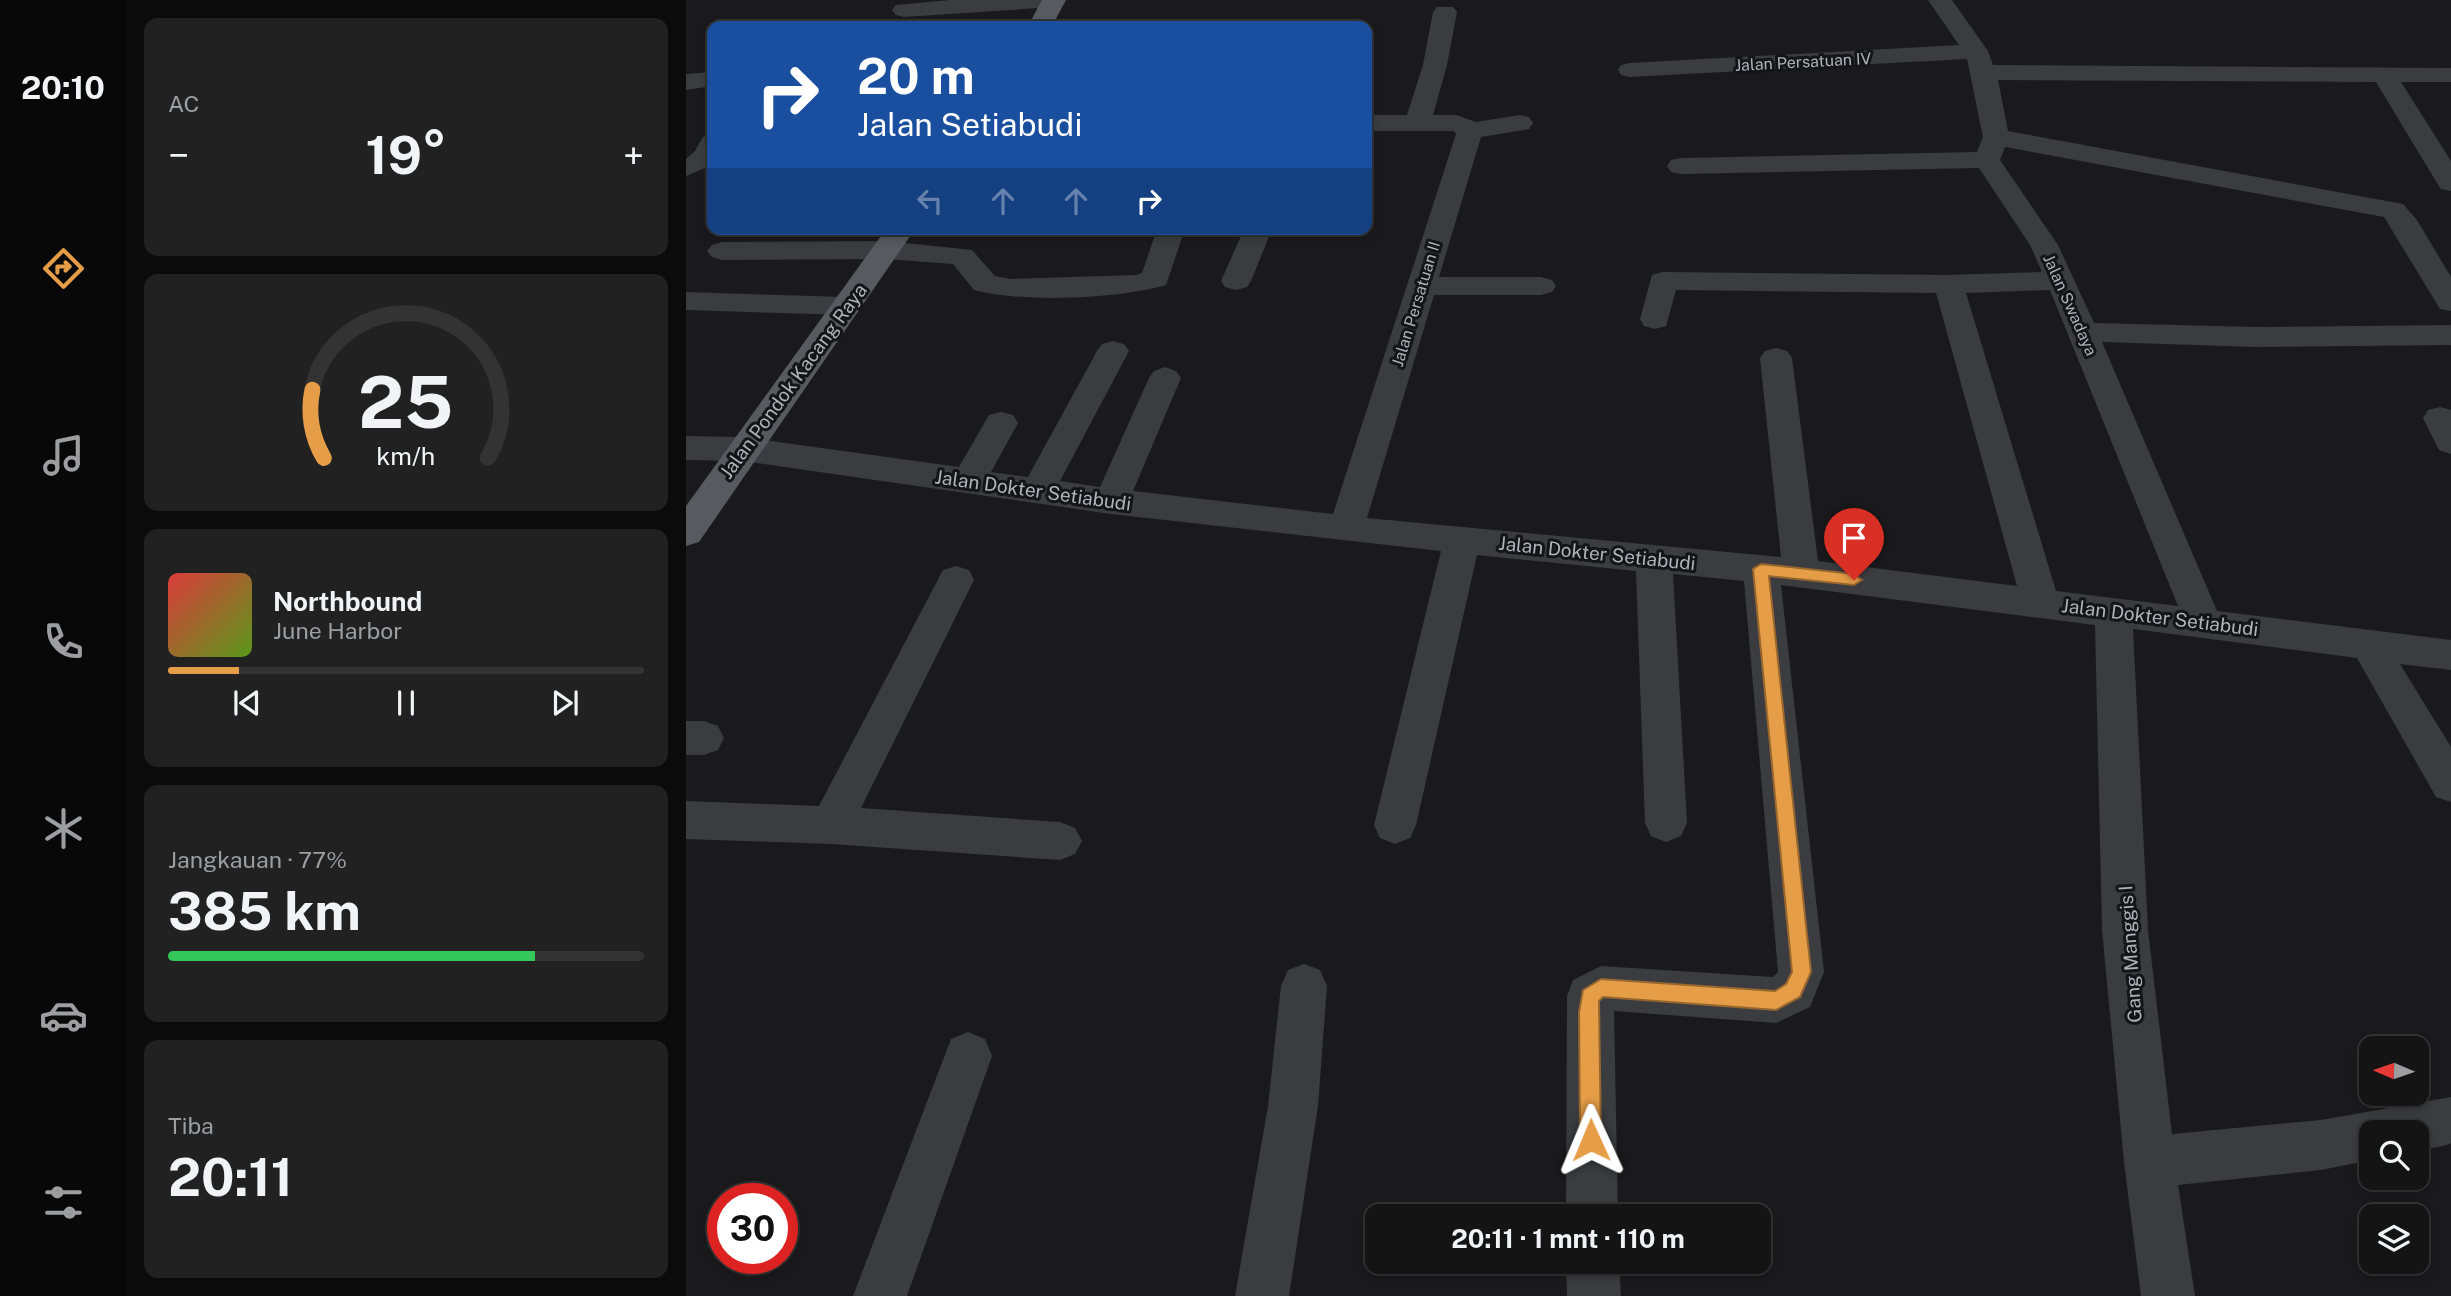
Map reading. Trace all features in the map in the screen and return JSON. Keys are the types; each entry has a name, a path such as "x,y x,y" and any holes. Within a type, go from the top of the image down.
{"main road":[{"path":"1043,21 1054,0"},
{"name":"Jalan Pondok Kacang Raya","path":"686,533 743,449 894,240"}],"street":[{"path":"904,10 1054,0"},
{"name":"Jalan Swadaya","path":"1940,0 1980,61 1992,149 2061,281 2203,622"},
{"path":"1418,123 1435,65 1446,12"},
{"name":"Jalan Persatuan IV","path":"1630,70 1980,61 2451,75"},
{"path":"2383,74 2451,183"},
{"path":"686,82 707,80"},
{"path":"1372,123 1455,123 1469,131 1520,123"},
{"name":"Jalan Persatuan II","path":"1346,529 1469,131"},
{"path":"1681,166 1992,149 2013,138 2393,210 2403,220 2451,302"},
{"path":"722,251 894,240 962,256 985,284 1010,288 1137,285 1155,279 1169,235"},
{"path":"1236,281 1255,235"},
{"path":"1655,318 1663,281 1948,284 2061,281"},
{"path":"1948,284 2040,601"},
{"path":"1421,286 1541,286"},
{"path":"686,301 846,306"},
{"path":"2082,331 2257,337 2451,335"},
{"path":"1038,491 1112,351"},
{"path":"1776,358 1801,573"},
{"path":"1111,501 1165,378"},
{"path":"968,482 1001,423"},
{"name":"Jalan Dokter Setiabudi","path":"686,448 743,449 1111,501 1346,529 1801,573 2040,601 2451,655"},
{"path":"1395,825 1462,540"},
{"path":"1654,559 1666,823"},
{"path":"1592,1204 1590,996 1601,988 1776,1000 1793,991 1801,972 1761,569"},
{"path":"831,825 956,580"},
{"name":"Gang Manggis I","path":"2113,611 2125,930 2149,1162 2168,1296"},
{"path":"2369,645 2451,784"},
{"path":"686,820 831,825 1060,841"},
{"path":"1262,1296 1293,1106 1304,986"},
{"path":"880,1296 968,1056"},
{"path":"2429,1123 2447,1120"},
{"path":"2149,1162 2321,1145 2359,1137"},
{"path":"1593,1274 1594,1296"}],"route":[{"path":"1591,1140 1588,1012 1590,996 1601,988 1776,1000 1793,991 1801,972 1761,569 1854,580"}]}
